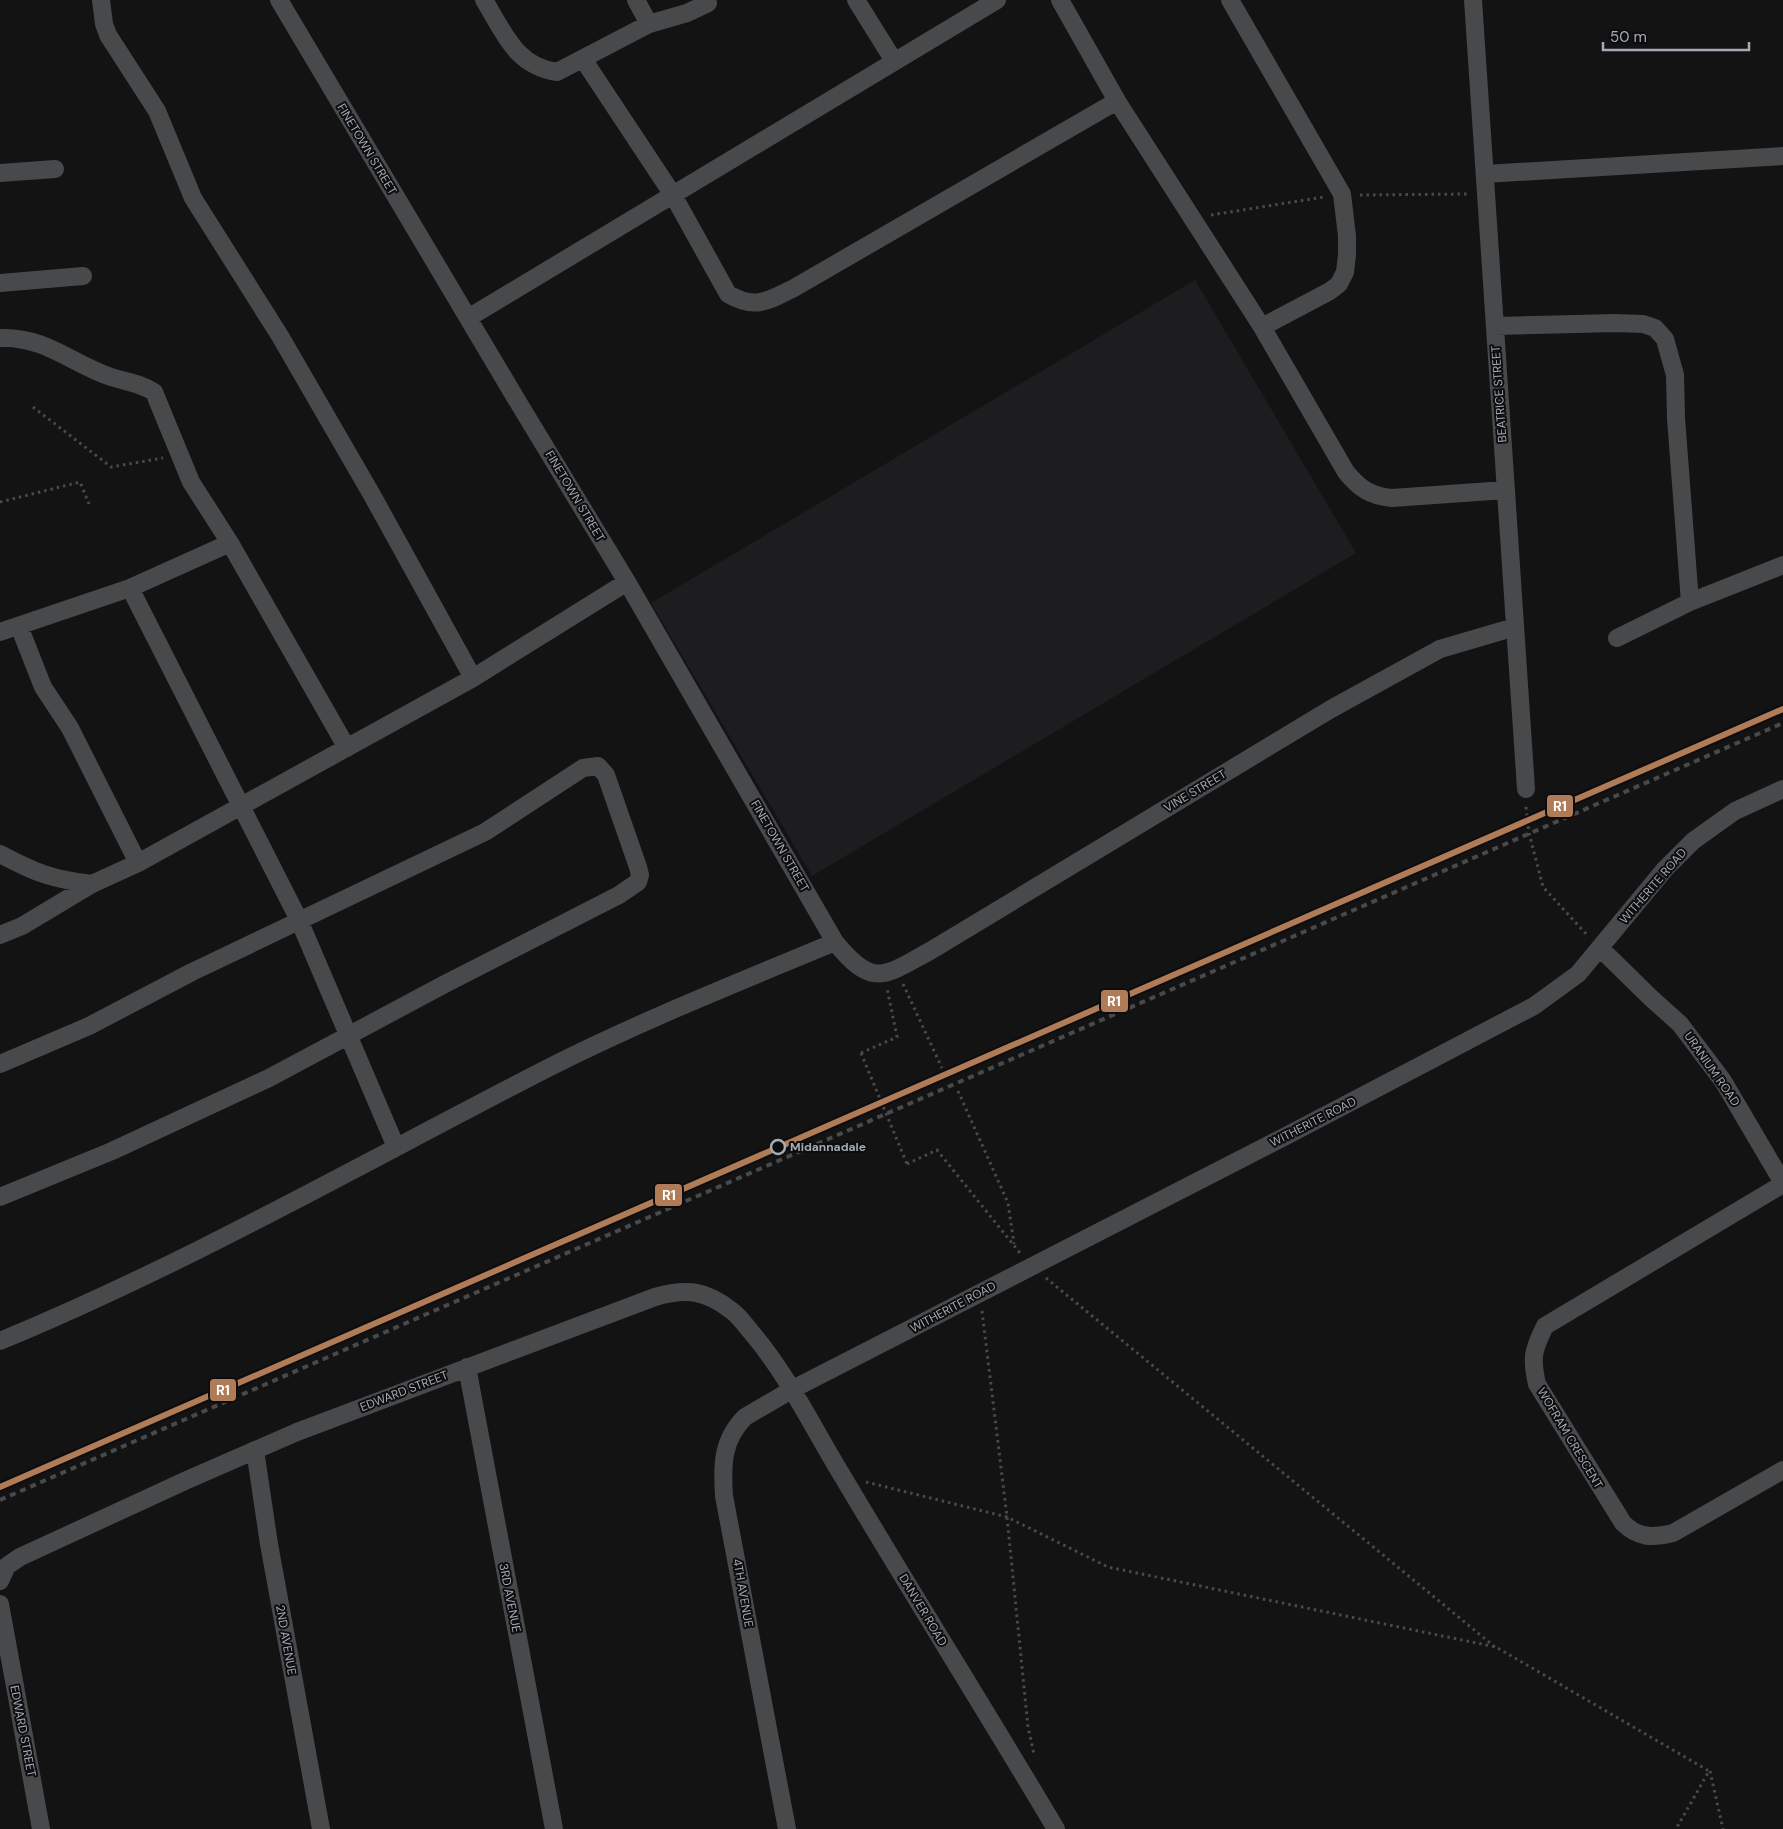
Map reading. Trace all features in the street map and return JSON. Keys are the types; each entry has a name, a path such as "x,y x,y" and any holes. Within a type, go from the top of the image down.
{"street":[{"path":"101,0 104,24 108,35 156,110 193,198 280,336 372,494 473,678"},
{"name":"FINETOWN STREET","path":"279,0 628,582 836,942 854,963 870,974 890,972"},
{"path":"484,0 517,53 529,64 542,70 557,72 649,24 687,13 708,4"},
{"path":"636,0 649,24"},
{"path":"856,0 894,61"},
{"path":"468,318 997,0"},
{"path":"1060,0 1117,101 1262,327 1346,472 1359,488 1376,497 1392,498 1506,490"},
{"path":"1230,0 1342,194 1347,236 1345,272 1339,284 1330,292 1262,327"},
{"name":"BEATRICE STREET","path":"1473,0 1526,789"},
{"path":"583,59 673,195 728,294 741,302 754,304 769,301 794,288 1117,101"},
{"path":"1485,174 1783,156"},
{"path":"0,173 55,169"},
{"path":"0,283 84,276"},
{"path":"1495,326 1615,322 1643,324 1656,328 1665,339 1675,375 1676,418 1690,602"},
{"path":"0,338 27,339 68,355 111,377 141,384 154,392 159,399 161,411 191,482 230,543 347,748"},
{"path":"0,632 130,588 230,543"},
{"path":"1617,638 1690,602 1783,565"},
{"path":"0,935 22,926 92,884 138,863 473,678 628,582"},
{"path":"130,588 300,920 347,1036 396,1147"},
{"path":"20,626 43,687 70,728 138,863"},
{"name":"VINE STREET","path":"890,972 1331,708 1440,649 1515,627"},
{"path":"0,1064 89,1026 300,920 485,832 583,768 598,766 606,775 640,875 638,882 631,888 587,913 443,985 269,1078 112,1151 0,1197"},
{"name":"WITHERITE ROAD","path":"793,1389 1284,1138 1534,1006 1578,974 1665,869 1693,841 1735,811 1783,789"},
{"path":"0,854 44,876 92,884"},
{"path":"0,1341 41,1324 203,1246 551,1066 642,1023 836,942"},
{"name":"URANIUM ROAD","path":"1600,948 1680,1024 1692,1038 1724,1081 1783,1184"},
{"name":"WOFRAM CRESCENT","path":"1783,1184 1545,1326 1536,1344 1532,1361 1537,1384 1618,1515 1633,1533 1656,1537 1673,1533 1783,1470"},
{"name":"EDWARD STREET","path":"0,1580 7,1566 20,1557 255,1450 467,1367 655,1297 684,1291 709,1296 734,1312 763,1346 793,1389"},
{"name":"3RD AVENUE","path":"467,1367 554,1829"},
{"name":"DANVER ROAD","path":"793,1389 842,1475 1056,1829"},
{"name":"4TH AVENUE","path":"787,1829 724,1496 722,1472 731,1434 739,1424 793,1389"},
{"name":"2ND AVENUE","path":"255,1450 269,1544 321,1829"},
{"name":"EDWARD STREET","path":"0,1604 41,1829"}],"path":[{"path":"34,407 111,467 178,455"},
{"path":"0,502 80,482 89,504"},
{"path":"1526,789 1526,822 1543,887 1600,948"},
{"path":"890,972 897,1037 861,1053 907,1164 937,1150 1031,1266 1496,1648 1709,1771 1722,1829"},
{"path":"890,972 942,1068"},
{"path":"958,1091 1008,1203 1014,1246"},
{"path":"980,1293 1007,1517 1028,1727 1034,1756"},
{"path":"842,1475 1007,1517 1108,1567 1496,1648"},
{"path":"1676,1829 1709,1771"}],"shaded area":[{"path":"1195,280 1356,553 812,876 651,603"}],"railway":[{"path":"0,1500 1783,723"}],"transit line":[{"name":"R1","path":"0,1487 1783,709"}],"place":[{"name":"Midannadale","path":"778,1147"}]}
